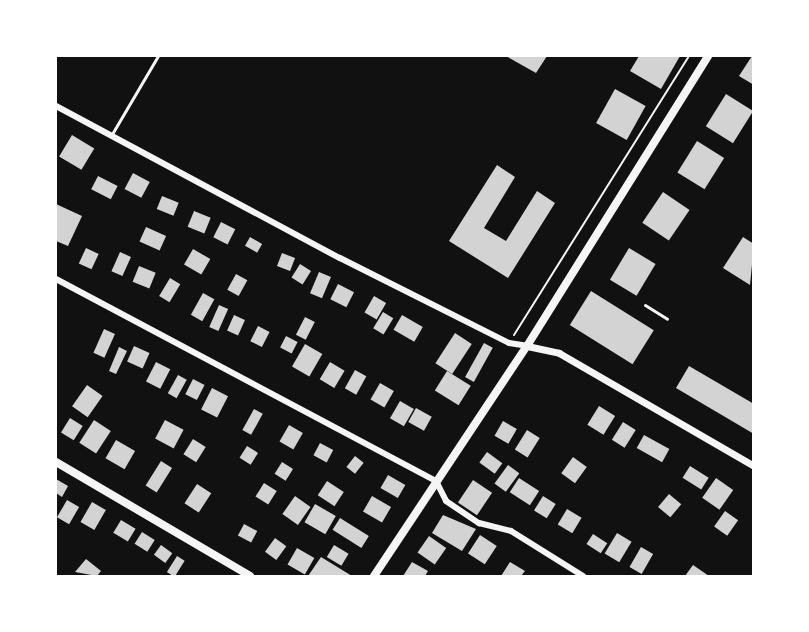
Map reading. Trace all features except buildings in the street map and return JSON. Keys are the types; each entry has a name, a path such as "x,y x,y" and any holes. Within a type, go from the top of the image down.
{"main road":[{"path":"374,576 527,346 708,56"},
{"path":"56,462 250,576"}],"street":[{"path":"56,106 509,343 559,353 753,466"},
{"path":"56,279 436,482 446,501 479,523 511,531 583,576"}],"lane":[{"path":"111,136 158,56"},
{"path":"645,305 667,319"}],"path":[{"path":"509,343 689,56"}]}
